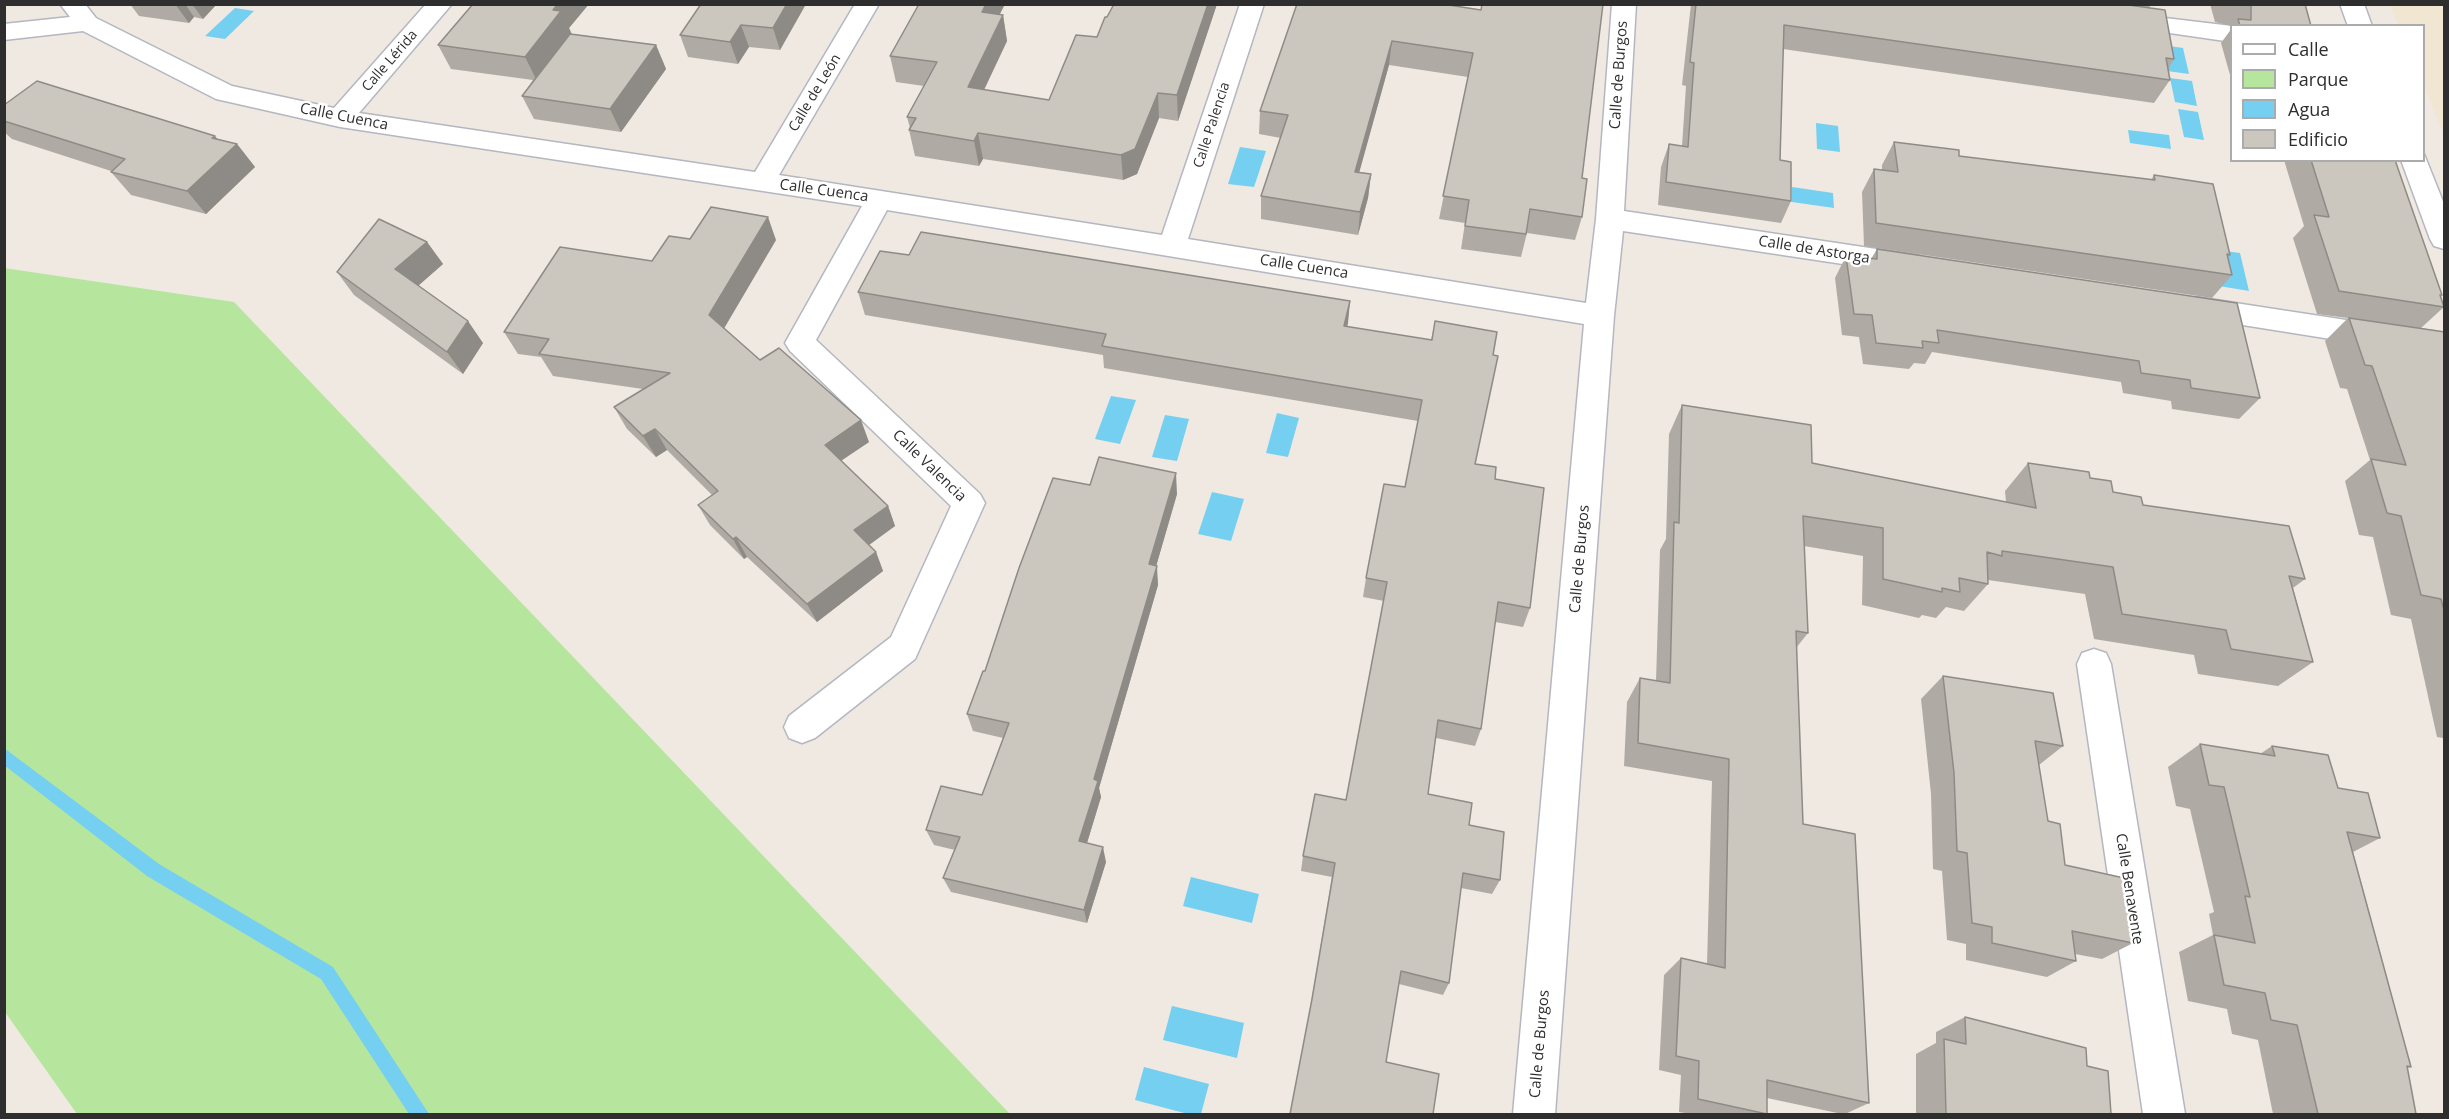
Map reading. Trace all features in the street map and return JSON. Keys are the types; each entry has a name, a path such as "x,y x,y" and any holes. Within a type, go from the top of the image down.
{"street":[{"name":"Calle Lérida","path":"340,118 440,4"},
{"name":"Calle de León","path":"762,182 867,4"},
{"name":"Calle Palencia","path":"1172,246 1252,4"},
{"name":"Calle de Burgos","path":"1534,1114 1599,316 1610,219 1624,4"},
{"path":"2352,4 2359,24"},
{"name":"Calle Cuenca","path":"83,11 225,93 340,118 879,199 1599,316"},
{"path":"4,32 83,11"},
{"path":"2103,18 2230,34"},
{"path":"2415,162 2445,238"},
{"name":"Calle Valencia","path":"802,727 903,648 969,503 800,344 879,199"},
{"name":"Calle de Astorga","path":"1610,219 1939,269"},
{"path":"2174,304 2445,346"},
{"name":"Calle Benavente","path":"2094,664 2164,1114"}],"shaded area":[{"path":"2390,5 2444,5 2444,135 2425,88 2425,24 2398,24"}],"green space":[{"path":"4,268 234,302 1010,1114 77,1114 5,1012"}],"water":[{"path":"235,8 254,11 225,39 205,36"},
{"path":"2162,45 2183,48 2189,74 2167,71"},
{"path":"2170,78 2192,81 2197,106 2175,102"},
{"path":"2178,109 2198,112 2204,140 2184,137"},
{"path":"1816,123 1838,126 1840,152 1817,149"},
{"path":"2128,130 2169,135 2171,149 2130,143"},
{"path":"1240,147 1266,151 1254,187 1228,184"},
{"path":"1792,187 1833,193 1834,208 1792,202"},
{"path":"2211,249 2240,253 2249,291 2219,286"},
{"path":"1111,396 1136,400 1120,444 1095,439"},
{"path":"1277,413 1299,418 1288,457 1266,453"},
{"path":"1165,415 1189,419 1177,461 1152,457"},
{"path":"1212,492 1244,499 1231,541 1198,534"},
{"path":"1191,877 1259,894 1252,923 1183,906"},
{"path":"1172,1006 1244,1023 1237,1058 1163,1040"},
{"path":"1144,1067 1209,1084 1201,1114 1188,1114 1135,1100"}],"building":[{"path":"473,4 558,4 553,10 561,11 525,57 438,45"},
{"path":"701,4 787,4 773,28 741,25 730,42 680,35"},
{"path":"919,4 986,4 982,12 1003,15 968,87 1049,100 1076,35 1097,37 1105,17 1114,4 1208,4 1177,95 1158,93 1135,149 1121,155 978,133 974,141 909,130 916,118 907,117 937,62 890,56"},
{"path":"1297,4 1442,4 1481,10 1482,4 1603,4 1582,178 1587,179 1582,217 1530,209 1526,234 1465,226 1469,200 1443,196 1473,53 1392,41 1355,172 1371,174 1360,212 1261,196 1288,115 1260,111"},
{"path":"1696,4 2121,4 2165,10 2174,59 2166,58 2170,80 1784,25 1780,160 1791,162 1791,201 1666,182 1669,144 1688,147 1694,63 1690,62"},
{"path":"2251,4 2305,4 2310,24 2239,24 2238,19 2251,20"},
{"path":"570,34 656,45 610,109 522,96"},
{"path":"37,81 237,144 187,191 111,172 125,159 4,121 4,105"},
{"path":"1894,142 1959,150 1959,156 2155,180 2154,175 2213,184 2230,255 2227,254 2232,275 1876,223 1874,169 1898,172"},
{"path":"2312,162 2396,162 2442,295 2440,295 2444,307 2339,291 2314,215 2329,217"},
{"path":"711,207 768,217 709,315 760,360 779,348 861,420 825,445 888,506 854,530 876,552 807,604 736,537 733,539 698,505 718,491 655,429 643,436 614,407 670,373 539,354 549,339 504,332 560,247 652,261 669,236 690,239"},
{"path":"379,219 427,242 395,269 468,321 447,352 337,272"},
{"path":"921,232 1350,301 1344,326 1432,340 1435,321 1497,332 1493,355 1498,356 1475,464 1496,467 1495,479 1544,488 1530,608 1498,602 1481,729 1438,720 1428,794 1472,803 1469,825 1504,832 1500,880 1463,873 1449,983 1401,971 1386,1062 1439,1074 1433,1114 1290,1114 1335,863 1303,856 1315,794 1346,800 1387,582 1366,578 1384,484 1405,487 1422,400 1102,346 1106,334 858,292 880,251 909,255"},
{"path":"1877,249 2237,303 2260,398 2191,388 2190,380 2141,373 2139,361 1937,330 1939,343 1922,341 1923,348 1876,343 1872,315 1854,314 1846,256 1877,259"},
{"path":"2349,318 2445,332 2445,614 2441,599 2421,595 2401,516 2387,513 2371,459 2406,465 2372,366 2365,365"},
{"path":"1682,405 1811,425 1812,463 2036,508 2028,463 2089,472 2090,478 2111,481 2113,492 2141,497 2143,505 2289,526 2305,579 2289,576 2313,662 2231,649 2226,630 2122,614 2113,567 2002,551 2002,556 1987,552 1988,584 1959,578 1960,592 1942,588 1942,592 1883,579 1883,528 1803,516 1808,633 1796,631 1803,824 1855,834 1869,1103 1767,1080 1767,1114 1698,1099 1699,1061 1676,1056 1681,958 1725,968 1729,759 1638,743 1640,678 1670,683 1674,522 1679,523"},
{"path":"1099,457 1176,473 1149,564 1157,566 1094,779 1098,781 1079,841 1103,847 1084,910 943,878 960,837 926,830 941,786 982,795 1009,723 967,714 983,671 985,671 1019,568 1053,478 1090,485"},
{"path":"1943,676 2053,693 2063,746 2035,741 2048,821 2060,824 2065,865 2124,878 2133,943 2072,931 2076,961 1992,943 1992,927 1972,923 1967,853 1957,851 1954,773"},
{"path":"2200,744 2275,756 2272,746 2328,755 2338,788 2368,793 2380,838 2347,832 2411,1067 2407,1066 2416,1114 2318,1114 2297,1025 2271,1020 2265,993 2224,985 2214,935 2255,943 2245,896 2250,897 2224,787 2209,785"},
{"path":"1965,1017 2086,1048 2087,1066 2108,1071 2111,1114 1946,1114 1944,1039 1966,1044"}],"waterway":[{"path":"4,755 153,870 327,973 420,1114"}]}
